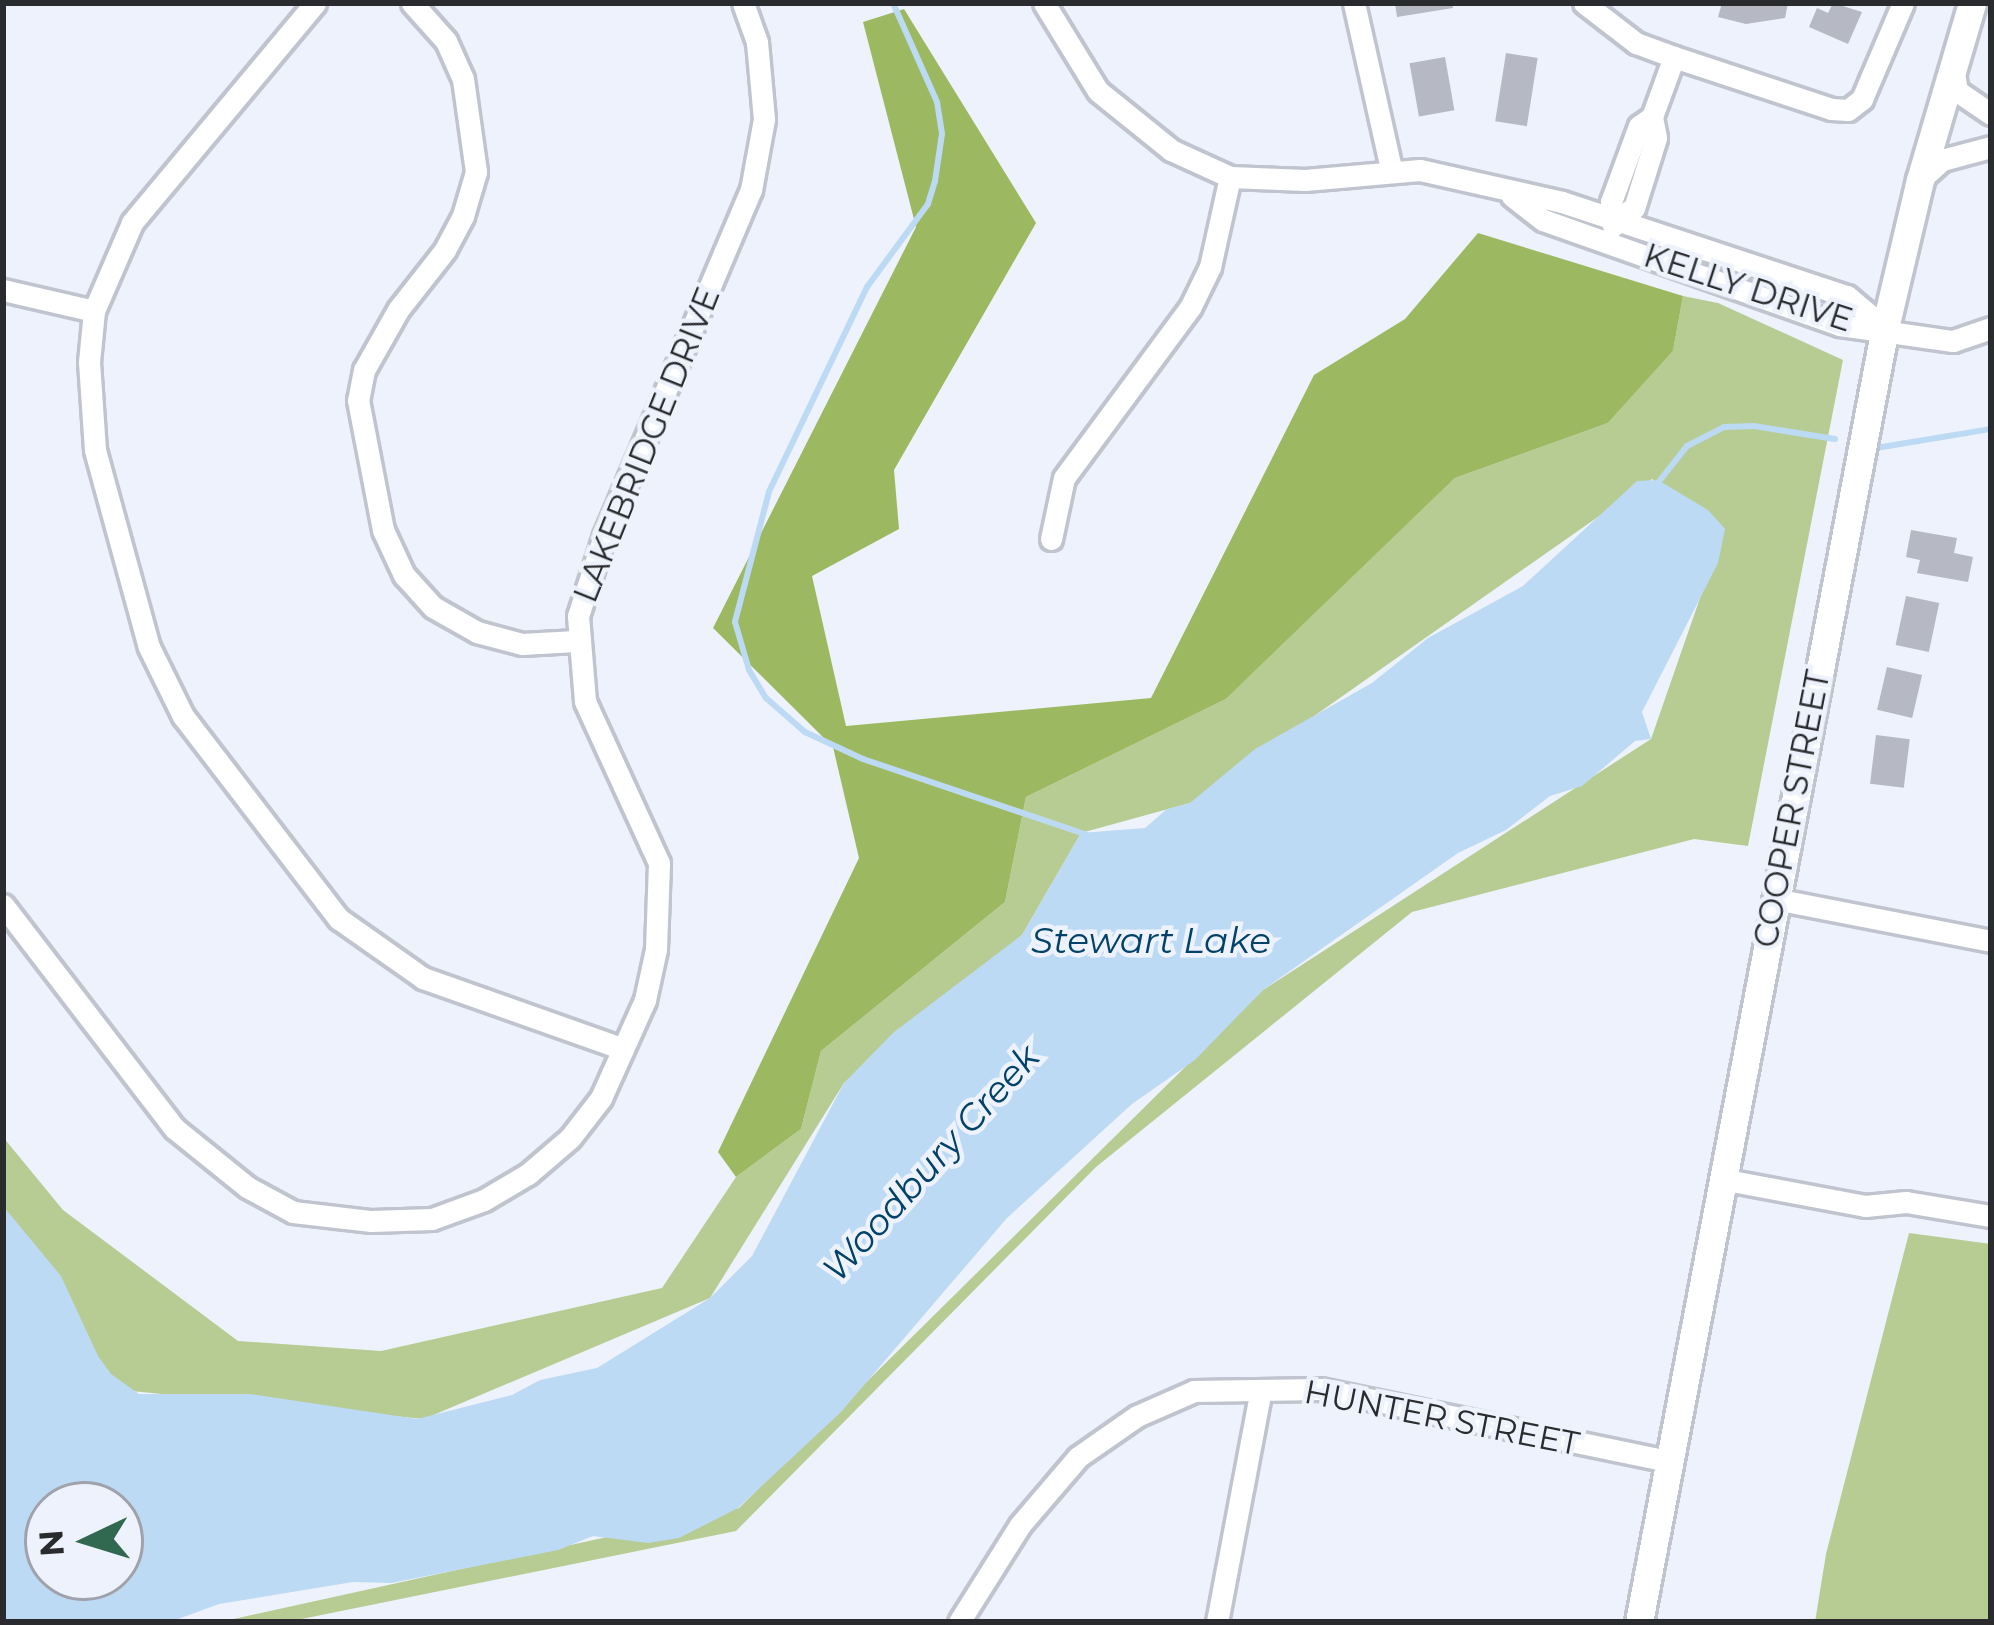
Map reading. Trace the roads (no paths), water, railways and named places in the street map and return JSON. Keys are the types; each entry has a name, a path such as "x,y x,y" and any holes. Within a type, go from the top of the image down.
{"main road":[{"name":"COOPER STREET","path":"1640,1622 1885,328 1920,180 1972,3"}],"street":[{"path":"315,3 132,223 94,311 89,362 95,450 149,647 183,716 339,919 371,946 423,978 623,1049"},
{"path":"412,3 446,41 463,79 476,172 463,216 445,250 398,310 364,370 358,400 383,530 404,575 434,608 477,632 522,644 576,641"},
{"name":"LAKEBRIDGE DRIVE","path":"3,905 174,1129 232,1176 293,1211 370,1221 432,1219 484,1200 528,1174 570,1138 601,1098 645,1000 656,949 659,863 591,717 576,641 584,587 751,190 764,119 757,42 742,3"},
{"name":"KELLY DRIVE","path":"1044,3 1098,91 1171,151 1230,177 1305,179 1420,170 1615,220 1847,296 1885,328"},
{"path":"1354,3 1391,170"},
{"path":"1584,3 1636,43 1831,110 1848,110 1862,99 1903,3"},
{"path":"1607,242 1615,220 1634,208 1656,138 1652,117 1674,57"},
{"path":"1954,57 1958,91 1991,115"},
{"path":"1920,180 1942,160 1991,147"},
{"path":"1051,539 1064,478 1190,308 1210,267 1230,177"},
{"name":"KELLY DRIVE","path":"1507,192 1544,220 1840,325 1885,328"},
{"path":"3,290 94,311"},
{"path":"1885,328 1953,340 1991,328"},
{"path":"1774,899 1991,941"},
{"path":"1721,1178 1865,1206 1906,1202 1991,1216"},
{"name":"HUNTER STREET","path":"959,1622 1020,1525 1078,1457 1137,1416 1194,1391 1320,1389 1667,1461"},
{"path":"1217,1622 1261,1390"}],"water":[{"name":"Stewart Lake","path":"1658,480 1708,510 1725,529 1718,563 1642,712 1651,739 1635,741 1582,786 1550,796 1506,830 1458,853 1263,990 1195,1060 1132,1104 1007,1218 841,1412 738,1508 679,1538 648,1543 593,1536 558,1550 391,1583 353,1582 219,1604 170,1622 3,1622 3,1206 61,1276 111,1374 139,1394 250,1394 417,1419 512,1395 540,1380 597,1368 710,1298 752,1256 844,1083 894,1032 1022,935 1081,833 1145,828 1167,809 1190,803 1255,749 1372,683 1428,638 1523,586 1637,481"}],"waterway":[{"path":"893,3 937,102 942,134 935,181 928,204 867,287 769,492 735,622 749,670 766,698 805,732 863,759 1088,835"},
{"name":"Woodbury Creek","path":"1657,484 1687,446 1724,427 1754,426 1835,439"},
{"name":"Woodbury Creek","path":"1876,448 1991,429"}]}
